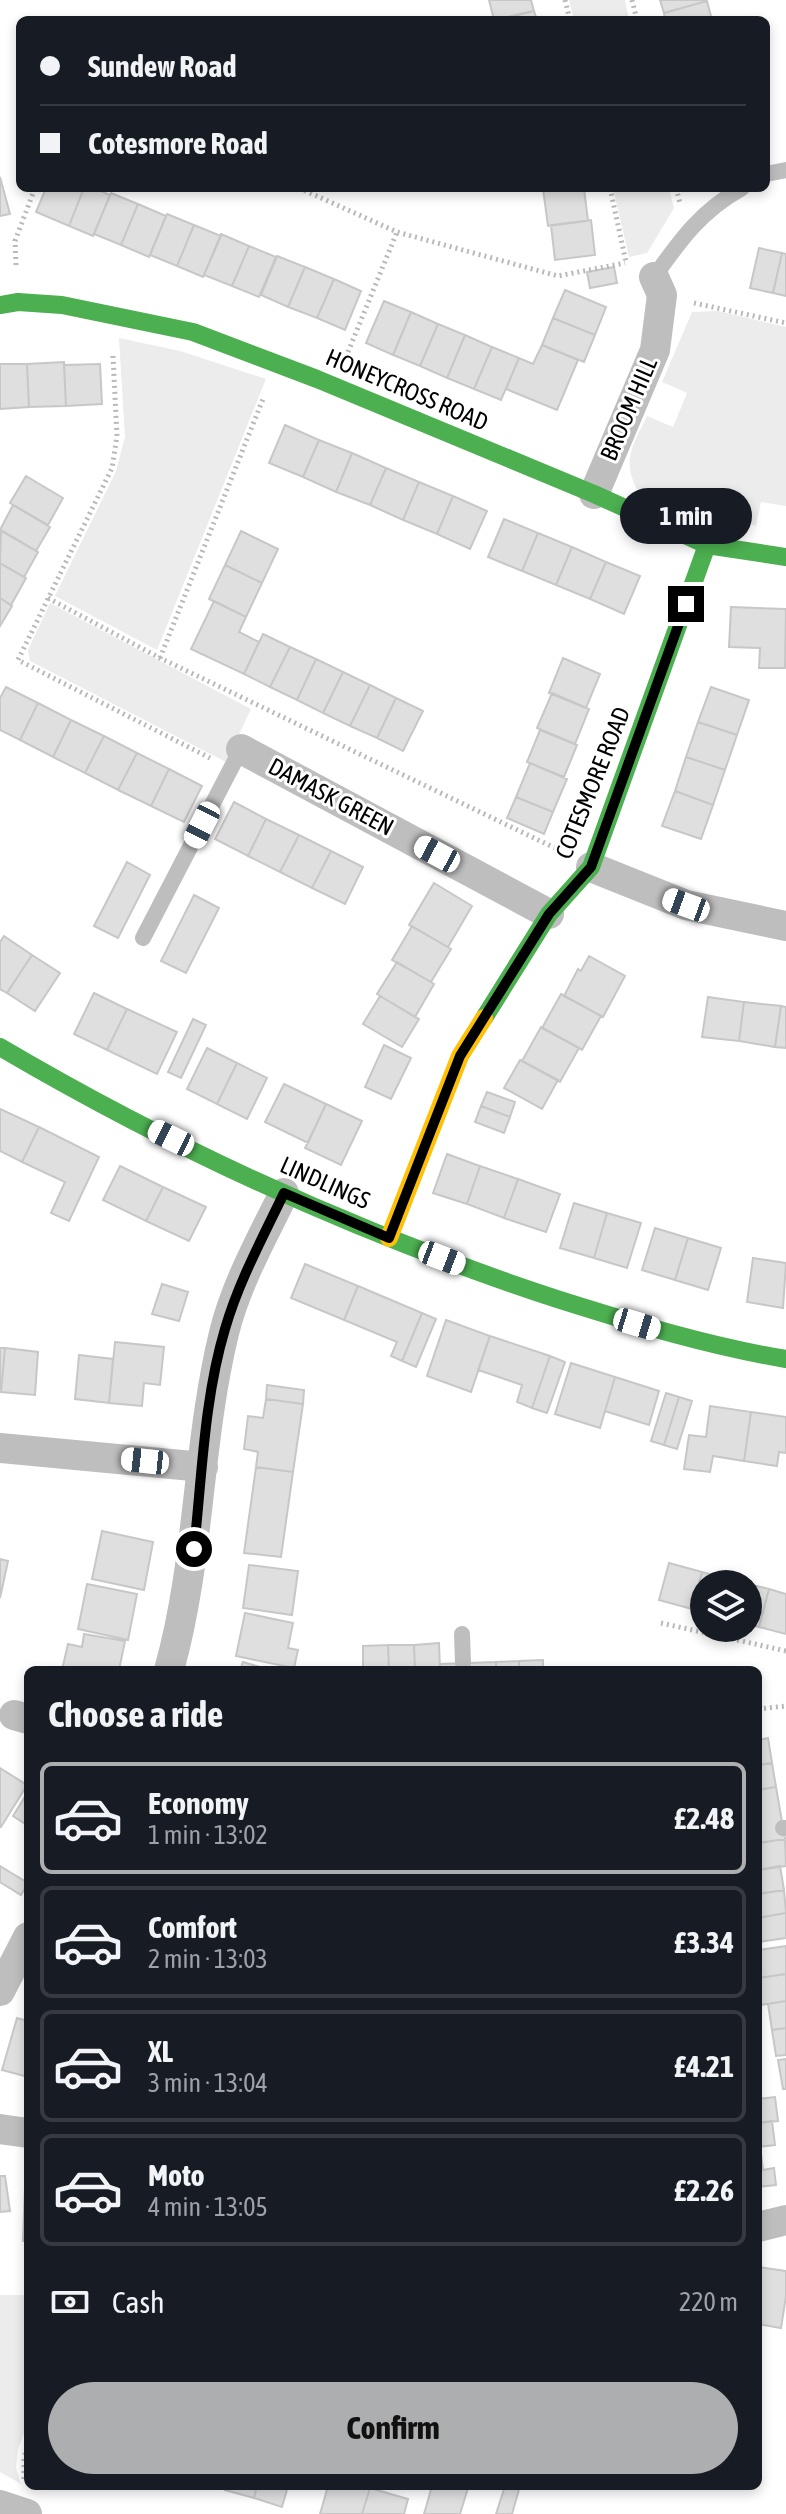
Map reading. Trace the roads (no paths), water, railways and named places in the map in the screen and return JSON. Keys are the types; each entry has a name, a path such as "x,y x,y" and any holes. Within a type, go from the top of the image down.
{"street":[{"name":"BROOM HILL","path":"594,494 655,350 658,286"},
{"name":"HONEYCROSS ROAD","path":"9,303 62,305 193,332 334,386 594,494 707,545 786,557"},
{"name":"COTESMORE ROAD","path":"389,1238 460,1056 549,914 591,867 707,545"},
{"name":"DAMASK GREEN","path":"236,759 549,914"},
{"path":"591,867 686,905 786,926"},
{"name":"LINDLINGS","path":"0,1047 58,1082 284,1193 389,1238 521,1288 666,1333 786,1359"},
{"path":"170,1666 181,1629 194,1549 211,1397 224,1331 240,1284 284,1193"},
{"path":"0,1448 203,1467"},
{"path":"0,1991 24,1945"},
{"path":"0,2129 24,2132"},
{"path":"762,2226 786,2220"},
{"path":"0,2505 27,2514"}],"lane":[{"path":"658,286 686,232 717,202 735,192"},
{"path":"143,938 236,759"},
{"path":"462,1634 463,1663"}]}
